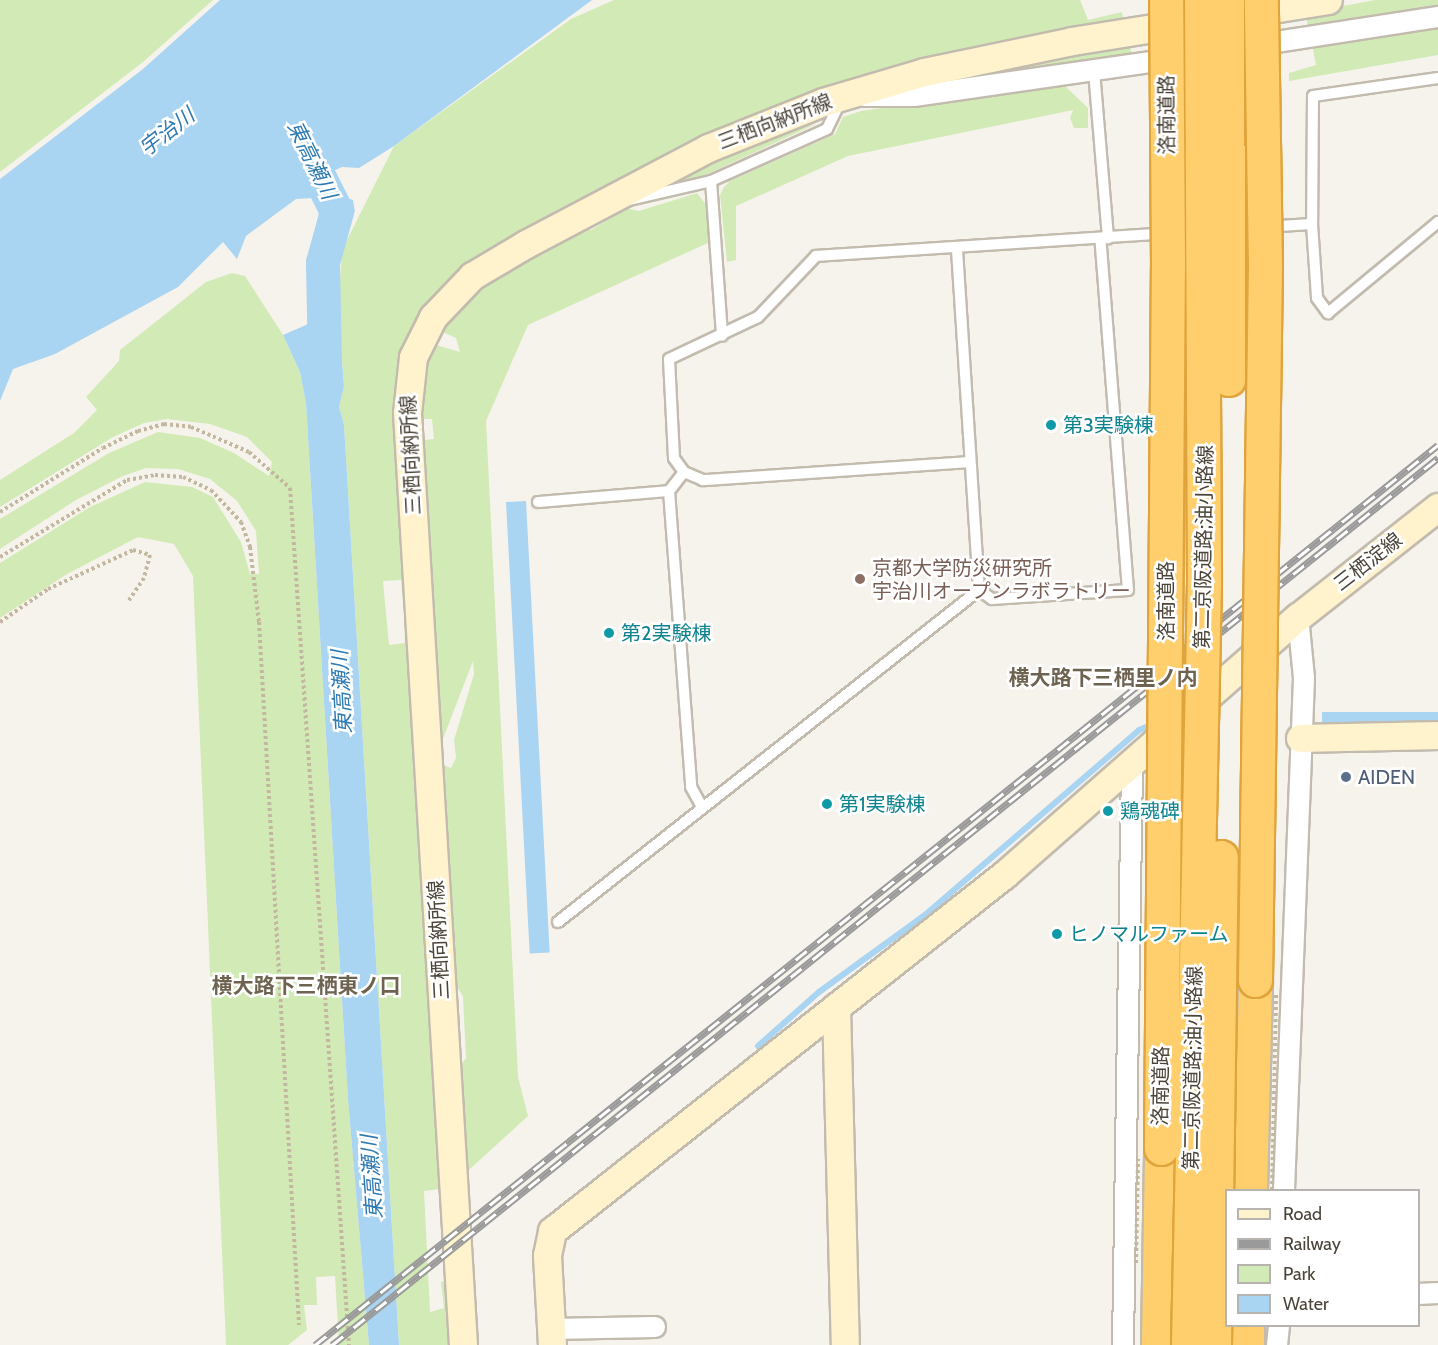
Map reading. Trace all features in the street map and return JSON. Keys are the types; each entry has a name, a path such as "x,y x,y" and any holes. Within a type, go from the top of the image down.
{"highway":[{"name":"洛南道路","path":"1158,1345 1168,265 1166,0"},
{"name":"第二京阪道路;油小路線","path":"1188,1345 1204,572 1201,0"},
{"name":"第二京阪道路;油小路線","path":"1214,1345 1229,258 1227,0"},
{"path":"1250,1189 1265,267 1261,0"},
{"path":"1246,1345 1247,1327"}],"main road":[{"name":"三栖向納所線","path":"463,1345 407,393 413,357 424,331 457,288 526,244 708,148 843,96 924,72 1072,41 1328,0"},
{"name":"三栖淀線","path":"552,1337 547,1255 552,1232 1005,874 1132,766 1298,617 1438,507"},
{"path":"1300,738 1438,735"},
{"path":"836,1007 845,1345"}],"street":[{"path":"843,96 914,96 1094,71 1438,17"},
{"path":"1284,1189 1304,678 1298,617"},
{"path":"1123,1345 1132,766"},
{"path":"1420,1294 1438,1293"},
{"path":"1277,1345 1279,1327"},
{"path":"552,1337 655,1328"}],"lane":[{"path":"979,591 992,599 1128,590 1094,71"},
{"path":"1438,78 1313,96 1312,224 1317,298 1328,313 1438,222"},
{"path":"596,207 711,181 826,129 843,96"},
{"path":"711,181 722,336"},
{"path":"970,462 703,480 684,472 674,458 669,359 722,336 758,317 816,256 1312,224"},
{"path":"957,248 979,591"},
{"path":"684,472 669,491 690,787 702,807"},
{"path":"538,502 669,491"},
{"path":"558,922 979,591"}],"path":[{"path":"0,512 103,448 138,431 164,424 221,437 258,458 290,488 349,1345"},
{"path":"0,557 127,480 155,475 183,477 212,490 241,522 250,547 259,622 299,1325"},
{"path":"0,622 48,589 133,550 150,555 144,578 129,600"}],"green space":[{"path":"0,0 213,0 143,62 0,172"},
{"path":"614,0 1080,0 1088,20 1122,12 1124,27 890,75 522,239 413,342 414,603 403,604 401,580 383,581 389,645 405,643 404,623 416,620 446,1188 424,1191 430,1312 444,1308 441,1282 450,1278 458,1345 399,1345 344,425 339,407 344,385 338,311 342,250 394,146 571,19"},
{"path":"1375,0 1438,0 1438,10 1308,29 1306,13"},
{"path":"1438,24 1438,55 1289,81 1289,73 1316,65 1312,44"},
{"path":"1130,45 1132,58 928,87 1064,54"},
{"path":"1054,84 1065,86 1088,108 1088,128 1074,128 1070,118 1073,110 848,156 736,206 736,260 727,262 720,195 724,187 730,181 835,134 843,117 861,111"},
{"path":"816,124 703,176 629,195 740,142"},
{"path":"697,193 706,205 710,242 528,325 486,421 518,1077 528,1116 460,1178 464,1130 453,1074 466,1058 463,997 449,971 441,837 448,827 445,795 438,787 443,765 451,768 456,758 454,740 474,674 473,661 434,762 416,441 434,439 432,419 415,419 415,410 424,402 428,368 423,359 429,343 460,352 456,338 434,328 472,286 573,227 591,230 618,214 621,207 639,211"},
{"path":"232,273 245,276 283,335 300,372 306,403 348,1099 369,1345 339,1345 335,1276 316,1277 317,1305 304,1305 307,1330 288,1345 226,1345 193,576 174,544 138,537 67,574 0,618 0,563 90,507 145,482 192,487 213,497 241,542 250,574 259,574 256,531 237,501 210,479 178,469 146,468 123,476 76,500 0,549 0,519 109,453 158,432 200,438 234,453 269,476 272,462 247,437 210,424 167,419 144,423 113,437 0,507 0,480 74,433 97,410 86,397 119,361 120,350 206,282"}],"water":[{"name":"宇治川","path":"220,0 592,0 394,146 359,168 342,167 333,171 340,196 353,200 355,212 341,221 324,217 313,198 296,199 246,236 237,259 223,242 178,287 55,354 13,369 0,401 0,179 143,69"},
{"path":"338,311 344,386 339,407 344,425 399,1345 369,1345 348,1099 306,403 300,372 283,335"},
{"path":"526,501 550,952 530,953 506,502"},
{"path":"1322,712 1438,712 1438,722 1322,722"}],"waterway":[{"name":"東高瀬川","path":"319,176 337,212 323,263 325,363"},
{"path":"758,1046 819,992 925,915 1139,730 1153,724"}],"railway":[{"path":"315,1345 1438,445"},
{"path":"332,1345 1438,458"}],"place":[{"name":"第3実験棟","path":"1051,425"},
{"name":"京都大学防災研究所 宇治川オープンラボラトリー","path":"860,579"},
{"name":"第2実験棟","path":"609,633"},
{"name":"AIDEN","path":"1346,777"},
{"name":"第1実験棟","path":"827,804"},
{"name":"鶏魂碑","path":"1108,811"},
{"name":"ヒノマルファーム","path":"1057,934"}],"district":[{"name":"横大路下三栖里ノ内","path":"1103,678"},
{"name":"横大路下三栖東ノ口","path":"306,986"}]}
